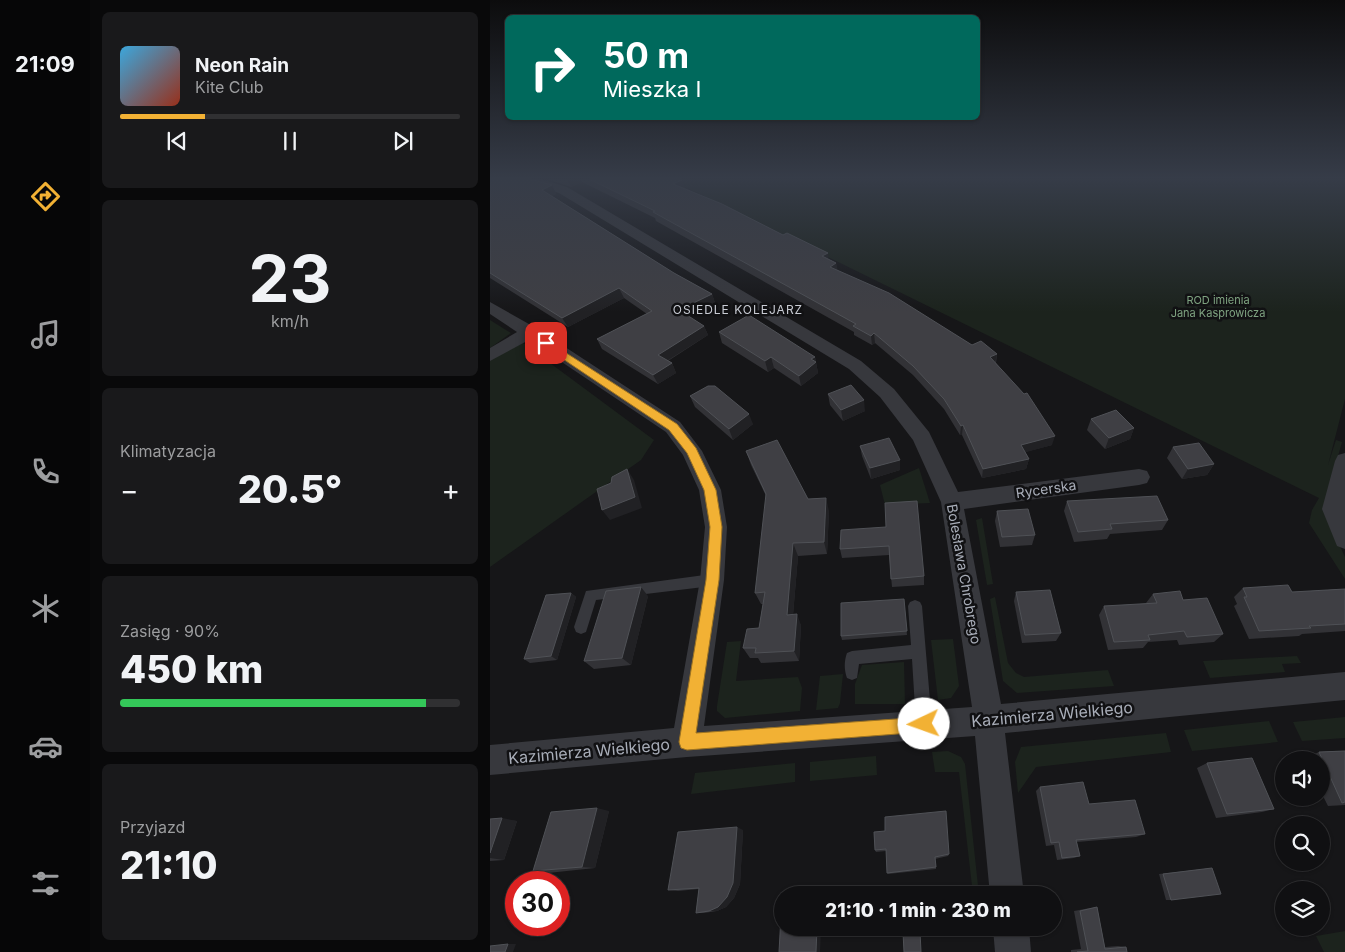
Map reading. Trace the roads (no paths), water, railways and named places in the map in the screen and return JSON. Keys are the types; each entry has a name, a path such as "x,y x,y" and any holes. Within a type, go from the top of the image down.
{"street":[{"name":"Bolesława Chrobrego","path":"619,223 855,365 887,393 922,437 952,502 989,720 994,786 1006,886"},
{"path":"490,307 673,427 692,451 710,490 716,527 712,580 687,742"},
{"path":"490,355 530,332"},
{"path":"1345,461 1333,509 1345,539"},
{"name":"Rycerska","path":"952,502 1139,477"},
{"name":"Kazimierza Wielkiego","path":"490,760 687,742 989,720 1345,686"},
{"path":"1012,936 1013,952"}],"lane":[{"path":"581,627 591,594 712,580"},
{"path":"915,606 924,724"},
{"path":"852,673 852,658 918,651"}],"district":[{"name":"OSIEDLE KOLEJARZ","path":"738,310"}],"park label":[{"name":"ROD imienia Jana Kasprowicza","path":"1218,306"}]}
